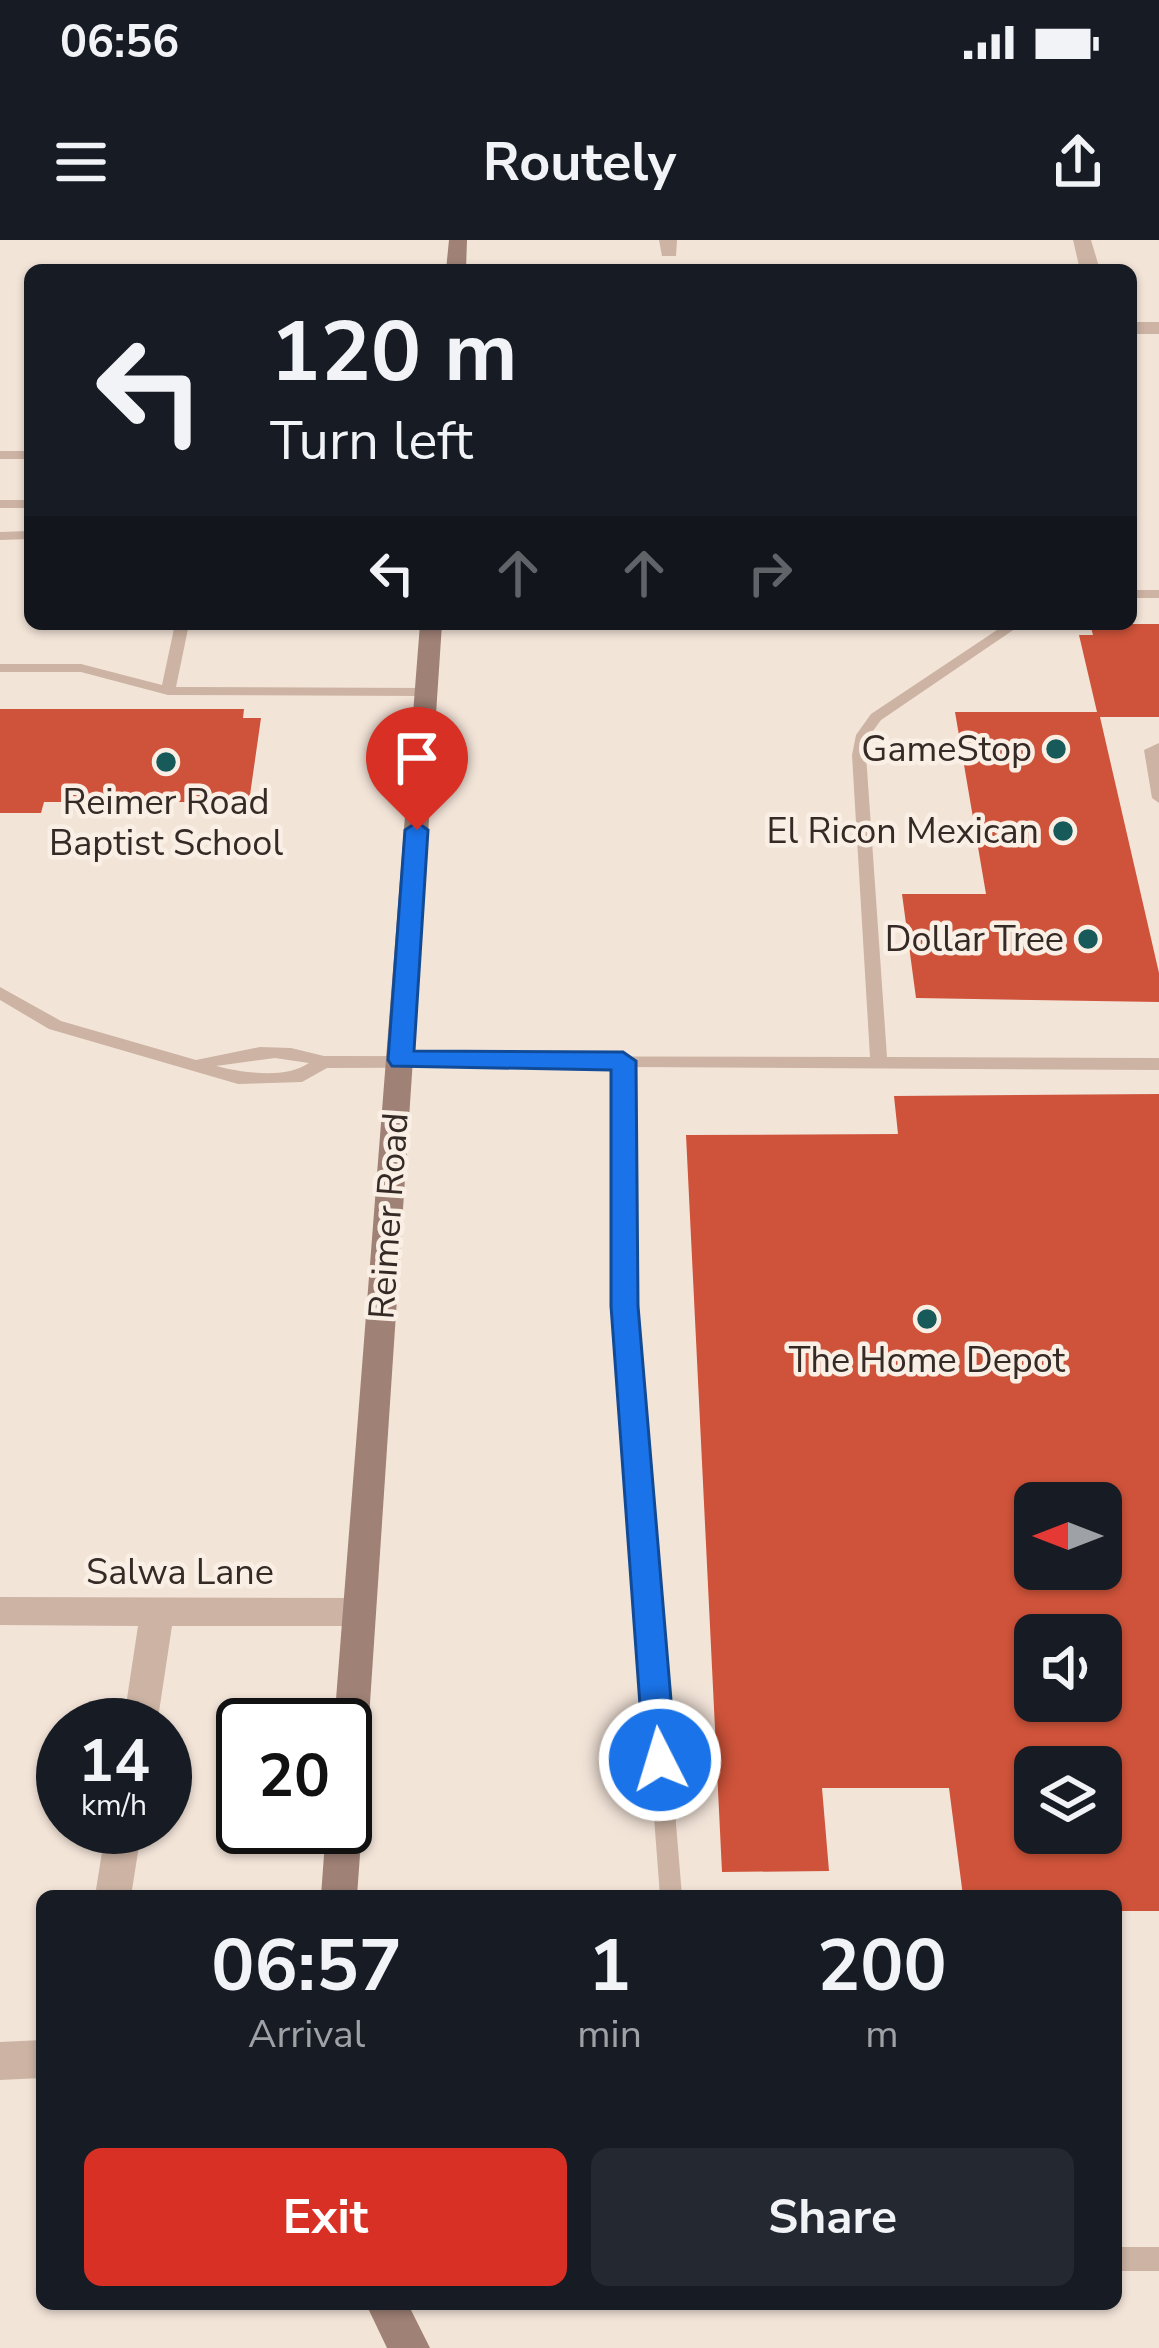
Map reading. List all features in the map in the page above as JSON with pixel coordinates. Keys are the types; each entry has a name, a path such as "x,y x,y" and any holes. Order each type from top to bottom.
{"street":[{"name":"Reimer Road","path":"353,1698 431,630"},
{"name":"Salwa Lane","path":"0,1611 359,1612"},
{"path":"144,1698 157,1611"},
{"path":"114,1890 120,1854"},
{"path":"339,1890 342,1854"},
{"path":"0,2061 36,2059"},
{"path":"389,2310 409,2348"}],"lane":[{"path":"168,691 181,630"},
{"path":"879,1063 860,755 863,735 876,718 1006,630"},
{"path":"0,668 81,668 168,691 426,692"},
{"path":"1159,748 1151,751 1151,766 1159,798"},
{"path":"0,993 55,1025 238,1078 302,1076 324,1061"},
{"path":"190,1067 240,1052 298,1053 324,1061 1159,1064"},
{"path":"623,1061 624,1306 671,1890"},
{"path":"1122,2259 1159,2259"}],"building":[{"path":"1137,624 1159,624 1159,717 1100,717 1159,973 1159,1002 916,998 902,894 986,894 955,712 1097,712 1079,635 1093,635 1092,630 1137,630"},
{"name":"Reimer Road Baptist School","path":"0,709 244,709 243,718 261,718 249,802 44,802 41,813 0,813"},
{"name":"The Home Depot","path":"1159,1094 1159,1911 1122,1911 1122,1890 962,1890 949,1788 822,1788 829,1871 722,1872 686,1135 898,1134 894,1096"}],"place":[{"name":"GameStop","path":"1056,749"},
{"name":"Reimer Road Baptist School","path":"166,762"},
{"name":"El Ricon Mexican","path":"1063,831"},
{"name":"Dollar Tree","path":"1088,939"},
{"name":"The Home Depot","path":"927,1319"}],"route":[{"path":"417,830 400,1060 623,1061 624,1306 660,1760"}]}
